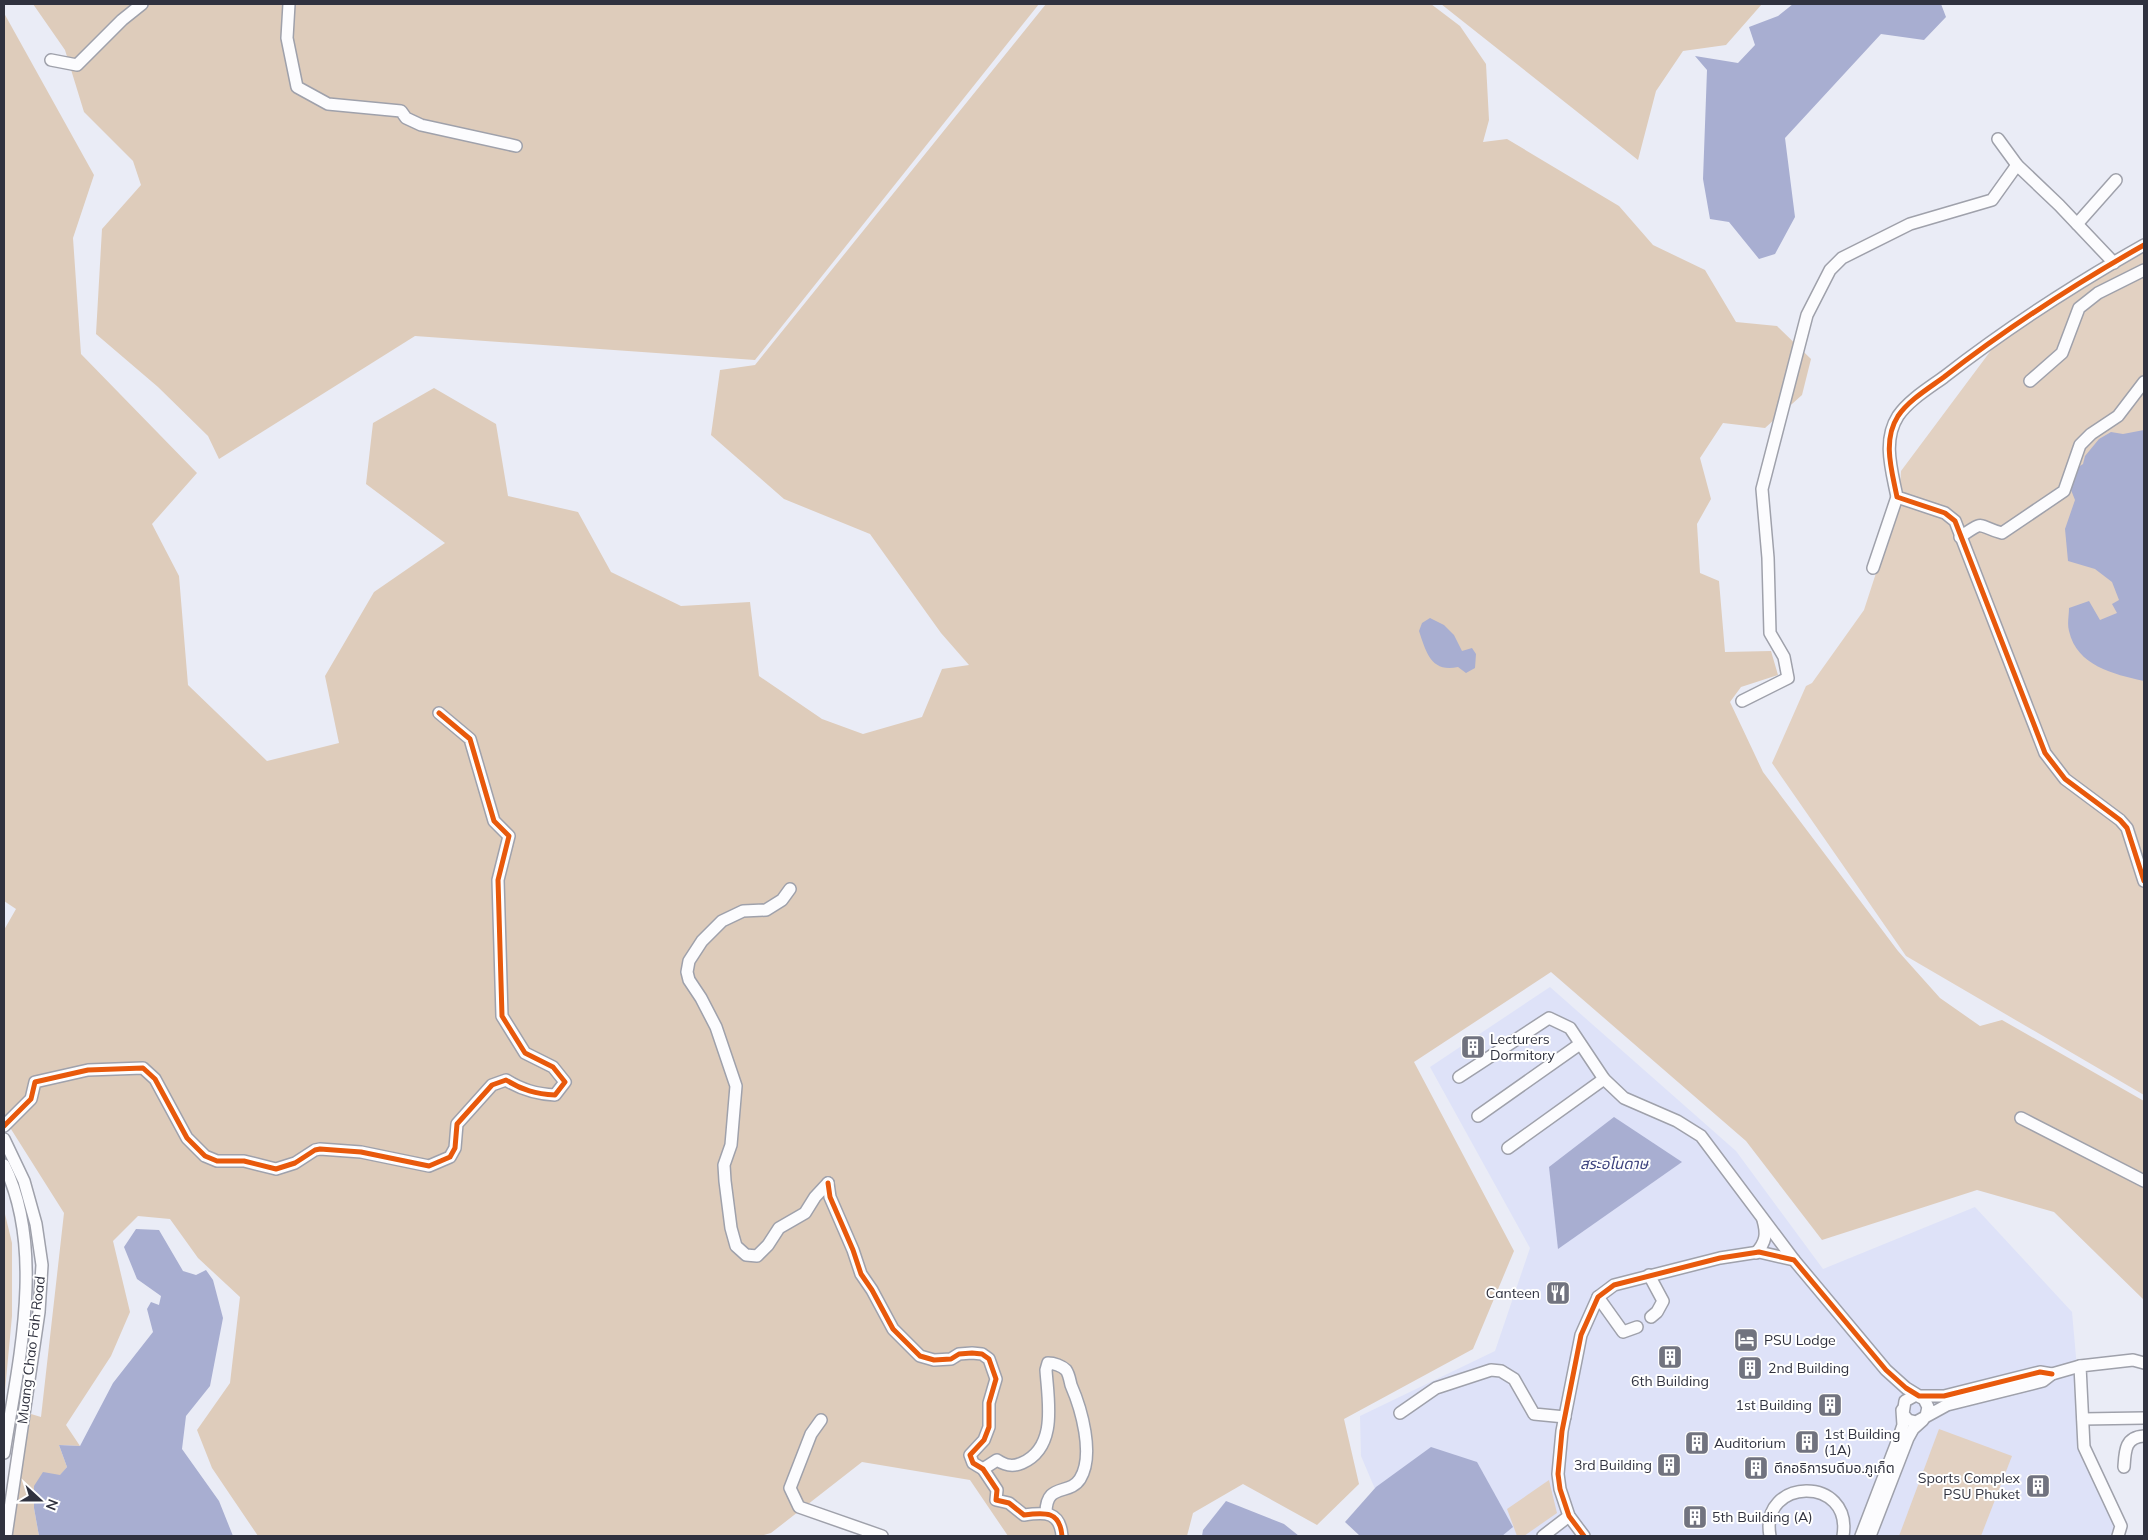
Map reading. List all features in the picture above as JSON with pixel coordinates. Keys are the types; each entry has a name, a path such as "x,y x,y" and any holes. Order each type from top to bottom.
{"street":[{"path":"50,60 77,65 122,20 142,4"},
{"path":"289,4 287,38 297,87 328,104 401,111 406,118 421,125 516,146"},
{"path":"1998,139 2017,165 2114,263"},
{"path":"1742,701 1788,678 1784,657 1770,633 1768,558 1762,489 1807,315 1830,270 1842,258 1910,224 1992,200 2017,165"},
{"path":"2077,224 2116,180"},
{"path":"1873,568 1897,497 1888,450 1892,430 1898,416 1911,403 1971,356 2114,263 2144,246"},
{"path":"2030,381 2062,353 2080,308 2098,293 2144,270"},
{"path":"1960,537 1977,526 1985,525 1993,531 2002,533 2064,491 2080,445 2090,434 2118,416 2144,382"},
{"path":"1897,497 1945,513 1955,522 2046,753 2065,779 2120,820 2127,828 2144,881"},
{"path":"4,1126 31,1099 35,1082 88,1070 143,1068 155,1079 186,1138 206,1156 217,1161 244,1161 276,1169 295,1163 315,1150 339,1149 398,1158 429,1166 450,1157 455,1148 458,1124 492,1085 506,1080 521,1090 555,1095 565,1082 553,1067 526,1053 502,1016 498,880 509,836 494,820 470,739 439,713"},
{"path":"790,889 782,900 766,910 743,911 722,921 702,941 689,961 687,972 689,980 716,1027 736,1086 731,1145 724,1165 731,1228 736,1246 746,1255 757,1256 768,1245 779,1228 805,1213 815,1197 828,1184 830,1197 853,1250 861,1274 893,1329 920,1356 934,1360 951,1359 959,1354 972,1353 982,1354 989,1359 996,1379 989,1403 989,1427 984,1440 970,1455 973,1462 982,1469 997,1490 996,1500 1008,1504 1024,1515 1046,1513 1055,1517 1061,1524 1062,1536"},
{"path":"1460,1077 1549,1018 1570,1028 1604,1078 1624,1098 1677,1122 1701,1136 1794,1260 1873,1355 1897,1380 1927,1403 1928,1411 1908,1438 1870,1536"},
{"path":"1478,1116 1580,1044"},
{"path":"1508,1148 1604,1078"},
{"path":"2021,1118 2144,1181"},
{"name":"Muang Chao Fah Road","path":"4,1139 24,1181 36,1224 42,1265 39,1312 6,1536"},
{"name":"Muang Chao Fah Road","path":"4,1165 16,1196 26,1267 26,1304 22,1344 4,1453"},
{"path":"1756,1253 1763,1245 1765,1237 1766,1230 1763,1218"},
{"path":"1584,1536 1569,1516 1560,1489 1558,1474 1565,1417 1581,1335 1598,1297 1614,1285 1720,1258 1756,1253 1794,1260"},
{"path":"26,1267 42,1265"},
{"path":"1649,1275 1663,1301 1657,1312 1651,1317"},
{"path":"1598,1297 1623,1332 1638,1327"},
{"path":"1902,1409 1908,1420 1916,1422 1947,1404 2043,1380 2052,1374 2080,1366 2133,1360 2144,1364"},
{"path":"982,1469 997,1460 1003,1465 1014,1466 1038,1454 1045,1439 1050,1419 1046,1370 1048,1363 1054,1363 1066,1370 1082,1413 1086,1447 1085,1465 1081,1478 1074,1486 1062,1488 1050,1496 1046,1504 1046,1513"},
{"path":"2080,1366 2084,1447 2121,1526 2118,1536"},
{"path":"1400,1413 1436,1388 1491,1370 1501,1371 1514,1379 1534,1414 1565,1417"},
{"path":"1862,1536 1899,1437 1904,1401 1908,1398 1919,1396 1944,1396 2040,1372 2052,1374"},
{"path":"2082,1420 2144,1418"},
{"path":"821,1420 811,1434 790,1488 799,1507 882,1536"},
{"path":"2124,1467 2125,1450 2128,1443 2138,1436 2144,1436"},
{"path":"1770,1536 1770,1522 1777,1505 1791,1494 1807,1490 1821,1493 1836,1504 1843,1522 1843,1536"},
{"path":"1543,1536 1569,1516"}],"shaded area":[{"path":"33,4 1039,4 755,360 415,336 219,459 208,436 158,387 96,334 102,229 141,185 133,161 84,112 65,50"},
{"path":"1046,4 1431,4 1460,26 1486,64 1489,120 1483,142 1507,139 1619,206 1653,245 1705,270 1736,322 1777,326 1811,359 1802,395 1765,428 1723,423 1700,458 1711,499 1697,524 1700,573 1719,581 1725,652 1771,651 1778,675 1741,687 1730,702 1763,772 1898,951 1940,998 1980,1026 2002,1020 2144,1101 2144,1300 2054,1212 1977,1190 1822,1240 1746,1141 1551,972 1414,1062 1514,1251 1473,1349 1344,1419 1359,1484 1317,1525 1243,1484 1193,1513 1187,1536 1008,1536 970,1480 862,1462 771,1533 760,1536 258,1536 212,1468 197,1430 230,1383 240,1297 198,1258 170,1219 138,1216 113,1241 130,1312 111,1356 66,1425 80,1446 59,1445 67,1467 34,1508 39,1536 12,1536 13,1516 31,1414 41,1417 64,1213 4,1118 4,930 16,909 4,901 4,13 94,175 73,238 81,354 197,473 152,524 179,576 188,685 267,761 339,743 325,676 374,592 445,543 366,484 373,423 434,388 496,424 508,496 578,512 611,572 681,606 750,602 759,676 822,719 863,734 922,717 942,669 969,665 941,633 870,534 784,499 711,435 720,370 755,365"},
{"path":"1441,4 1762,4 1726,45 1683,51 1656,91 1638,160"},
{"path":"2144,249 2144,1095 1906,956 1772,763 1806,686 1812,683 1864,610 1899,502 1901,471 1995,345 2115,265"},
{"path":"1550,987 1736,1151 1823,1269 1975,1207 2072,1312 2084,1447 2121,1526 2116,1536 1395,1536 1361,1456 1360,1416 1495,1351 1530,1248 1430,1067"},
{"path":"4,1210 12,1243 12,1316 4,1401"},
{"path":"1939,1429 2012,1456 1981,1536 1899,1536"},
{"path":"1549,1480 1557,1513 1524,1536 1517,1536 1507,1509"}],"water":[{"path":"1793,4 1941,4 1946,17 1924,40 1881,34 1785,138 1795,217 1775,254 1759,259 1729,222 1710,219 1703,179 1707,70 1695,56 1738,63 1755,45 1749,27 1778,16"},
{"path":"2144,430 2144,681 2120,675 2098,666 2080,653 2073,643 2068,628 2069,608 2089,601 2100,620 2117,613 2112,604 2119,600 2112,582 2095,569 2068,561 2065,529 2075,500 2069,485 2075,469 2083,464 2085,456 2099,439 2111,432 2123,434"},
{"path":"1430,618 1444,625 1454,635 1462,651 1472,648 1476,654 1475,668 1466,673 1458,667 1442,667 1431,659 1419,631 1422,623"},
{"name":"สระอโนดาษ","path":"1614,1117 1682,1162 1558,1249 1549,1167"},
{"path":"136,1229 159,1230 183,1271 196,1275 206,1270 213,1280 223,1318 210,1386 186,1416 182,1449 219,1501 233,1536 39,1536 34,1508 34,1486 43,1472 60,1475 67,1467 59,1445 80,1446 113,1383 153,1332 147,1309 151,1302 159,1305 161,1296 137,1279 124,1247"},
{"path":"1431,1447 1477,1462 1513,1527 1502,1536 1360,1536 1345,1522 1376,1487"},
{"path":"1226,1501 1284,1524 1299,1536 1202,1536 1203,1530"}],"cycle path":[{"path":"2144,245 2042,307 1992,341 1920,395 1898,416 1893,426 1889,446 1897,497 1945,513 1955,521 2045,753 2065,779 2120,820 2127,828 2144,881"},
{"path":"4,1126 31,1099 35,1082 88,1070 143,1068 155,1079 187,1138 205,1156 217,1161 244,1161 276,1169 295,1163 315,1150 320,1149 361,1152 429,1166 450,1157 455,1148 457,1124 492,1085 506,1080 529,1091 555,1095 565,1082 553,1067 525,1053 502,1016 498,880 509,836 494,821 470,739 439,713"},
{"path":"828,1183 830,1197 853,1250 861,1274 893,1329 920,1356 934,1360 951,1359 959,1354 972,1353 982,1354 989,1359 996,1379 989,1403 989,1427 984,1440 970,1455 973,1463 983,1469 997,1490 996,1500 1009,1503 1024,1515 1050,1515 1058,1522 1062,1536"},
{"path":"1584,1536 1569,1516 1560,1489 1558,1474 1562,1431 1581,1335 1598,1297 1614,1285 1720,1258 1759,1252 1794,1260 1886,1370 1906,1388 1919,1396 1944,1396 2040,1372 2052,1374"}],"place":[{"name":"Lecturers Dormitory","path":"1473,1047"},
{"name":"Canteen","path":"1558,1293"},
{"name":"PSU Lodge","path":"1746,1340"},
{"name":"6th Building","path":"1670,1357"},
{"name":"2nd Building","path":"1750,1368"},
{"name":"1st Building","path":"1830,1405"},
{"name":"1st Building (1A)","path":"1807,1442"},
{"name":"Auditorium","path":"1697,1443"},
{"name":"3rd Building","path":"1669,1465"},
{"name":"ตึกอธิการบดีมอ.ภูเก็ต","path":"1756,1468"},
{"name":"Sports Complex PSU Phuket","path":"2038,1486"},
{"name":"5th Building (A)","path":"1695,1517"}]}
